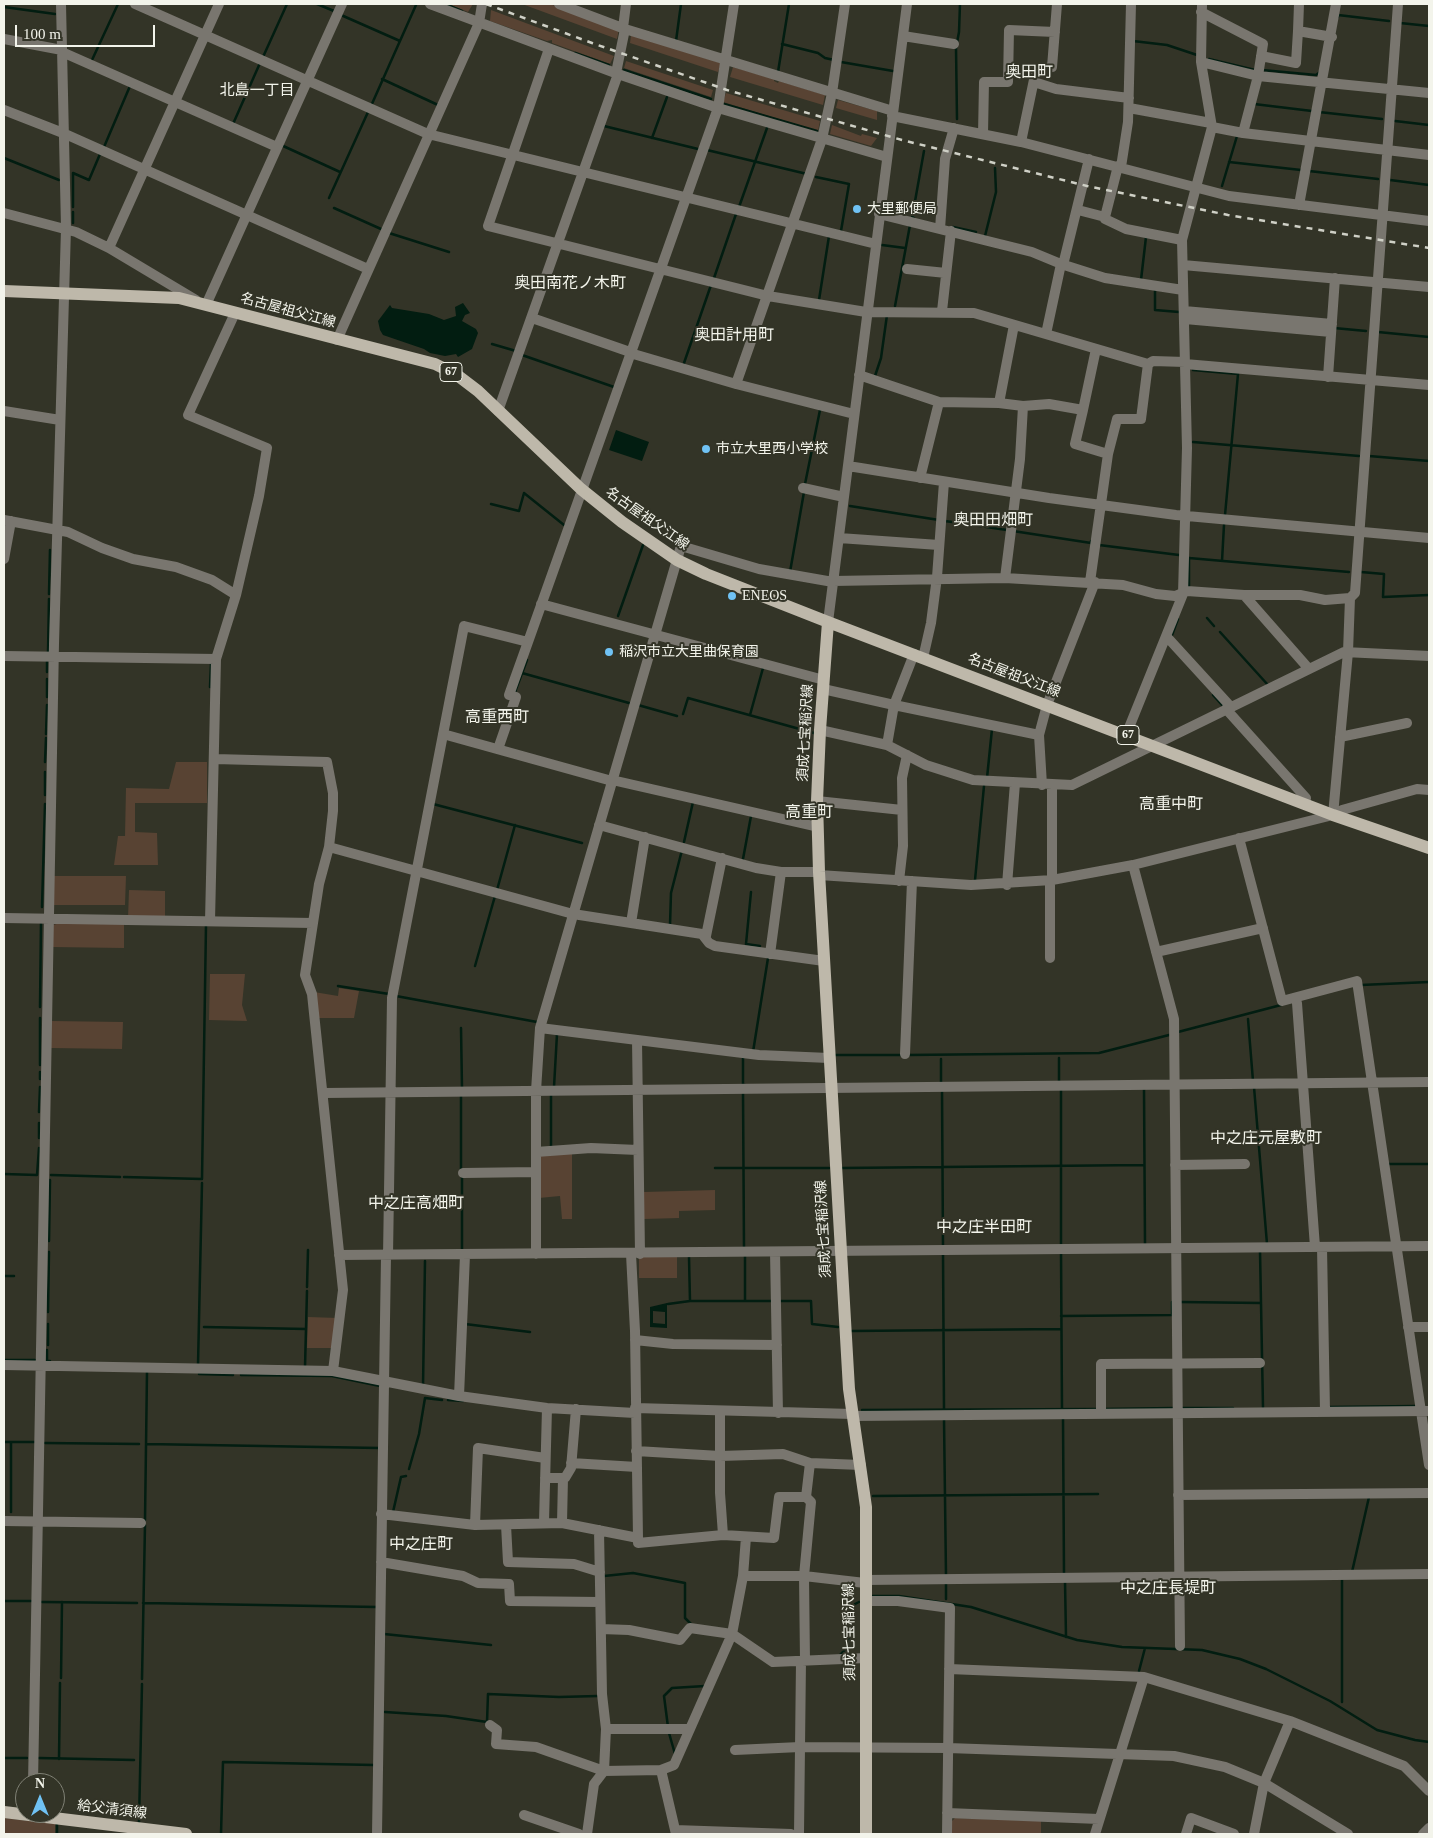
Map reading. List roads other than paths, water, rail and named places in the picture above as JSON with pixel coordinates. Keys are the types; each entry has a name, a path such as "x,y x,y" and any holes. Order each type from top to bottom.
{"main road":[{"name":"名古屋祖父江線","path":"4,292 179,298 337,340 406,356 446,369 478,391 581,489 622,522 677,560 706,574 828,622 1333,815 1429,848"},
{"name":"須成七宝稲沢線","path":"828,622 817,801 819,874 840,1251 852,1415 866,1507 866,1834"},
{"name":"給父清須線","path":"65,1819 135,1831 186,1834"}],"street":[{"path":"33,1773 53,657 66,228 61,4"},
{"path":"135,4 428,134 876,244"},
{"path":"109,248 219,4"},
{"path":"4,213 66,228 109,248 205,304 342,4"},
{"path":"430,4 617,74 718,108 887,157"},
{"path":"337,340 479,23 482,4"},
{"path":"559,4 624,28 893,113 1021,142 1229,196 1429,221"},
{"path":"498,411 584,173 617,74 626,4"},
{"path":"498,750 516,698 509,695 718,108 727,61 734,4"},
{"path":"736,384 794,225 822,139 832,93 845,4"},
{"path":"828,622 866,312 907,4"},
{"path":"1021,142 1036,70 1052,67 1057,4"},
{"path":"1105,217 1120,167 1129,103 1131,4"},
{"path":"1261,56 1296,63 1299,4"},
{"path":"1299,205 1332,36 1336,4"},
{"path":"536,1254 536,1091 540,1028 681,546 759,569 833,581 903,581 937,577 1006,578 1123,585 1156,594 1175,596 1187,591 1244,595 1300,595 1325,600 1350,598 1355,593 1398,4"},
{"path":"1126,735 1183,594 1187,448 1182,240 1212,125 1201,62 1202,8 1263,44 1258,76 1243,134"},
{"path":"984,134 984,82 1008,82 1009,30 1054,32"},
{"path":"1298,31 1332,36"},
{"path":"903,36 954,44"},
{"path":"4,39 62,51 277,147"},
{"path":"549,49 488,226 768,296 866,312 974,312 1148,364 1153,361 1185,363 1429,385"},
{"path":"1201,62 1258,76 1429,93"},
{"path":"1034,82 1056,89 1129,103 1243,134 1311,140 1429,155"},
{"path":"4,110 64,133 368,270"},
{"path":"940,229 946,159 954,128"},
{"path":"1046,334 1089,159"},
{"path":"1078,210 1105,217 1105,219 1126,229 1182,240"},
{"path":"880,214 1032,252 1105,278 1183,290"},
{"path":"942,311 951,231"},
{"path":"1183,265 1429,287"},
{"path":"907,268 946,273"},
{"path":"1328,377 1335,278"},
{"path":"210,921 216,660 236,595 259,496 267,448 188,415 236,312"},
{"path":"1184,315 1332,328"},
{"path":"532,318 630,353 736,384 854,414"},
{"path":"1000,403 1014,325"},
{"path":"1096,349 1075,444 1108,454"},
{"path":"1050,958 1051,880 1047,785 1039,735 1047,705 1093,582 1108,454 1117,419 1141,419 1148,364"},
{"path":"859,375 939,402 1000,403 1023,406 1048,404 1083,410"},
{"path":"920,478 939,402"},
{"path":"1006,578 1007,549 1016,492 1023,406"},
{"path":"4,411 60,420"},
{"path":"848,466 944,482 1186,516 1429,538"},
{"path":"887,745 894,705 919,656 931,623 937,577 944,482"},
{"path":"803,488 844,497"},
{"path":"4,558 8,521 68,532 102,548 197,574 212,580 236,595"},
{"path":"839,538 939,545"},
{"path":"1244,595 1309,669"},
{"path":"1333,815 1348,652 1350,598"},
{"path":"541,604 655,635 894,705 1039,735"},
{"path":"377,1834 381,1514 392,1092 392,998 464,626 528,642"},
{"path":"1167,637 1306,798 1304,804"},
{"path":"820,730 887,745 926,766 973,780 1072,785 1309,669 1348,652 1429,656"},
{"path":"4,656 216,660"},
{"path":"1340,737 1407,724"},
{"path":"443,734 612,780 818,827"},
{"path":"899,881 903,846 902,778 907,755"},
{"path":"215,759 327,762 333,794 329,847 319,884 305,976 312,994 324,1093 343,1290 333,1371"},
{"path":"1007,885 1015,783"},
{"path":"599,825 646,836 756,868 781,872 971,886 1007,885 1051,880 1133,865 1333,815 1342,810 1416,789 1429,790"},
{"path":"817,801 902,810"},
{"path":"631,923 646,836"},
{"path":"1239,838 1282,1001 1357,981 1408,1327 1425,1411 1429,1464"},
{"path":"329,847 573,914 706,936"},
{"path":"722,858 706,936 709,943 715,946 824,961"},
{"path":"1133,865 1174,1019 1180,1646"},
{"path":"770,954 781,872"},
{"path":"905,1054 912,882"},
{"path":"4,918 314,922"},
{"path":"1156,952 1263,928"},
{"path":"1296,1003 1319,1247 1325,1411"},
{"path":"540,1028 759,1055 829,1058"},
{"path":"637,1040 638,1150 635,1254 635,1411 638,1542 722,1535 774,1538 779,1497 806,1497 811,1502 804,1576 799,1834"},
{"path":"324,1093 1429,1082"},
{"path":"536,1152 591,1148 638,1150"},
{"path":"1175,1165 1245,1164"},
{"path":"464,1173 536,1172"},
{"path":"339,1255 1429,1246"},
{"path":"775,1252 778,1413"},
{"path":"459,1396 465,1255"},
{"path":"1408,1327 1429,1327"},
{"path":"635,1340 673,1344 777,1345"},
{"path":"1101,1413 1100,1364 1260,1363"},
{"path":"4,1366 333,1371 459,1396 576,1410 852,1415 1425,1411"},
{"path":"544,1522 547,1408"},
{"path":"544,1478 563,1478 568,1474 571,1463 576,1410"},
{"path":"720,1412 722,1535"},
{"path":"475,1525 478,1448 545,1458"},
{"path":"636,1451 720,1456 783,1454 810,1463 861,1465"},
{"path":"571,1463 637,1467"},
{"path":"806,1497 810,1463"},
{"path":"562,1523 563,1478"},
{"path":"1178,1495 1429,1493"},
{"path":"381,1514 475,1525 562,1523 638,1538"},
{"path":"4,1520 141,1523"},
{"path":"506,1525 508,1562 574,1564 600,1572"},
{"path":"587,1834 594,1784 604,1771 606,1730 602,1694 599,1530"},
{"path":"490,1725 497,1730 496,1744 536,1747 604,1771 661,1770 674,1765 732,1634 744,1576 746,1536"},
{"path":"381,1562 463,1576 478,1583 509,1584 510,1601 600,1602"},
{"path":"744,1576 804,1576 865,1581 1429,1574"},
{"path":"865,1601 898,1601 950,1608 947,1834"},
{"path":"601,1629 629,1630 680,1640 690,1628 732,1634 773,1662 866,1658"},
{"path":"949,1669 1144,1678 1290,1721 1404,1766 1429,1791"},
{"path":"1095,1834 1144,1678"},
{"path":"1254,1834 1264,1783 1290,1721"},
{"path":"606,1730 690,1729"},
{"path":"736,1750 800,1747 948,1748 1174,1756 1225,1767 1264,1783 1348,1834"},
{"path":"661,1770 676,1832 791,1834"},
{"path":"947,1812 1099,1819"},
{"path":"524,1816 579,1834"},
{"path":"1186,1834 1191,1818 1234,1834"},
{"path":"1423,1834 1429,1828"}],"waterway":[{"path":"92,60 118,4"},
{"path":"263,57 287,4"},
{"path":"317,4 334,11"},
{"path":"445,4 462,11"},
{"path":"676,41 681,4"},
{"path":"778,72 789,4"},
{"path":"957,119 956,48 959,32 960,4"},
{"path":"371,106 416,5"},
{"path":"4,7 55,14"},
{"path":"341,15 400,41"},
{"path":"1338,17 1338,15 1389,21"},
{"path":"1400,23 1429,26"},
{"path":"1133,41 1167,45 1197,55"},
{"path":"782,44 818,53 825,58 834,60"},
{"path":"575,53 609,65"},
{"path":"1209,59 1255,70"},
{"path":"841,62 893,71"},
{"path":"233,124 260,63"},
{"path":"624,70 711,99"},
{"path":"1262,70 1316,75 1320,72"},
{"path":"382,79 438,105"},
{"path":"104,147 130,86"},
{"path":"652,138 667,97"},
{"path":"724,104 817,131"},
{"path":"1254,104 1312,111"},
{"path":"329,198 368,112"},
{"path":"1319,112 1382,119"},
{"path":"1395,121 1429,125"},
{"path":"604,126 698,149"},
{"path":"739,207 767,128"},
{"path":"1222,186 1237,136"},
{"path":"281,145 340,172"},
{"path":"707,150 807,174"},
{"path":"914,218 912,218 924,151"},
{"path":"73,207 73,173 89,180 100,154"},
{"path":"4,158 59,180"},
{"path":"1229,162 1301,170"},
{"path":"985,236 996,192 995,168"},
{"path":"1309,171 1378,179"},
{"path":"816,177 849,184 841,231"},
{"path":"1390,180 1429,185"},
{"path":"334,208 381,229"},
{"path":"73,212 73,223"},
{"path":"714,278 736,214"},
{"path":"895,306 910,225"},
{"path":"953,227 976,232"},
{"path":"389,233 449,252"},
{"path":"819,300 829,236"},
{"path":"1141,280 1146,237"},
{"path":"882,245 905,248"},
{"path":"684,363 711,285"},
{"path":"1155,289 1155,310 1179,312"},
{"path":"875,376 881,358 887,315"},
{"path":"1334,328 1366,331"},
{"path":"1378,332 1429,337"},
{"path":"492,344 516,351"},
{"path":"522,355 614,387"},
{"path":"1193,370 1238,374 1225,515"},
{"path":"805,484 820,410"},
{"path":"1193,442 1359,456"},
{"path":"1369,456 1429,461"},
{"path":"790,572 804,492"},
{"path":"491,504 519,511 524,493 564,525"},
{"path":"850,506 939,520"},
{"path":"945,521 1007,530"},
{"path":"1222,561 1224,525"},
{"path":"1013,531 1091,543 1091,541"},
{"path":"618,616 643,545"},
{"path":"1099,545 1179,555"},
{"path":"49,594 50,550"},
{"path":"1189,586 1189,558 1349,572"},
{"path":"1361,572 1384,574 1383,597 1429,595"},
{"path":"48,653 49,599"},
{"path":"1207,618 1214,626"},
{"path":"1172,635 1178,619"},
{"path":"1220,632 1268,685"},
{"path":"515,692 527,660"},
{"path":"47,661 47,672"},
{"path":"210,687 211,664"},
{"path":"750,715 763,668"},
{"path":"522,673 629,703"},
{"path":"47,679 47,697"},
{"path":"1213,695 1222,705"},
{"path":"683,714 688,698 814,733"},
{"path":"46,734 47,705"},
{"path":"638,705 677,716"},
{"path":"987,778 992,729"},
{"path":"45,762 46,738"},
{"path":"45,772 45,795"},
{"path":"975,880 984,786"},
{"path":"684,842 693,802"},
{"path":"42,907 45,804"},
{"path":"433,804 582,843"},
{"path":"743,859 751,816"},
{"path":"497,890 515,825"},
{"path":"670,925 671,893 682,850"},
{"path":"751,892 746,944 760,946"},
{"path":"475,966 495,896"},
{"path":"40,1007 41,923"},
{"path":"124,1177 202,1179 206,925"},
{"path":"753,1052 768,958"},
{"path":"1361,985 1429,982"},
{"path":"338,986 389,994"},
{"path":"396,996 537,1022"},
{"path":"1178,1032 1281,1005"},
{"path":"40,1018 40,1065"},
{"path":"1248,1019 1253,1081"},
{"path":"461,1028 462,1088"},
{"path":"554,1087 557,1034"},
{"path":"908,1055 1099,1053 1169,1035"},
{"path":"835,1055 902,1055"},
{"path":"743,1057 743,1085 745,1085"},
{"path":"1059,1058 1059,1083"},
{"path":"941,1059 941,1084"},
{"path":"40,1072 40,1079"},
{"path":"39,1112 40,1087"},
{"path":"1254,1087 1267,1244"},
{"path":"1144,1089 1145,1244"},
{"path":"942,1090 943,1246"},
{"path":"1061,1090 1061,1245"},
{"path":"743,1092 744,1248"},
{"path":"461,1094 461,1170"},
{"path":"551,1095 551,1148"},
{"path":"39,1123 39,1138"},
{"path":"4,1174 37,1175 39,1148"},
{"path":"1389,1164 1429,1164"},
{"path":"842,1168 1144,1165"},
{"path":"715,1168 829,1168"},
{"path":"51,1175 120,1177"},
{"path":"462,1176 462,1250"},
{"path":"49,1241 50,1180"},
{"path":"198,1365 202,1183"},
{"path":"307,1287 308,1250"},
{"path":"1260,1251 1263,1407"},
{"path":"48,1312 49,1252"},
{"path":"1061,1252 1062,1409"},
{"path":"943,1253 944,1409"},
{"path":"745,1256 745,1300"},
{"path":"689,1257 690,1301"},
{"path":"423,1386 425,1261"},
{"path":"4,1276 14,1276"},
{"path":"305,1367 307,1291"},
{"path":"668,1304 690,1301 773,1301"},
{"path":"779,1301 811,1301 812,1324 838,1327"},
{"path":"1061,1316 1172,1315 1172,1302"},
{"path":"1180,1302 1261,1303"},
{"path":"48,1324 48,1345"},
{"path":"465,1324 530,1332"},
{"path":"204,1327 306,1329"},
{"path":"852,1331 1061,1329"},
{"path":"47,1350 47,1361 50,1361"},
{"path":"4,1360 35,1360"},
{"path":"145,1520 147,1372"},
{"path":"199,1374 233,1375"},
{"path":"241,1375 332,1376 380,1386"},
{"path":"409,1469 419,1434 425,1398 442,1400"},
{"path":"448,1400 463,1401"},
{"path":"1329,1407 1415,1406"},
{"path":"1104,1409 1174,1408"},
{"path":"1181,1408 1233,1408"},
{"path":"862,1410 1097,1409"},
{"path":"1063,1418 1064,1574"},
{"path":"944,1419 946,1576"},
{"path":"4,1442 34,1442"},
{"path":"11,1442 11,1512"},
{"path":"45,1443 139,1444"},
{"path":"146,1444 379,1448"},
{"path":"393,1512 401,1477 406,1476"},
{"path":"873,1496 1098,1494"},
{"path":"1352,1572 1369,1497"},
{"path":"142,1679 145,1525"},
{"path":"604,1576 633,1573 685,1583 685,1618 691,1624"},
{"path":"1342,1578 1342,1702"},
{"path":"1065,1581 1066,1637"},
{"path":"946,1582 946,1599"},
{"path":"872,1596 899,1596 971,1607 1077,1640 1122,1647 1202,1650 1240,1659 1266,1669 1330,1701 1377,1730 1429,1742"},
{"path":"4,1601 31,1601"},
{"path":"42,1602 137,1603"},
{"path":"61,1678 62,1602"},
{"path":"840,1655 847,1648 855,1604 859,1602"},
{"path":"143,1603 377,1607"},
{"path":"384,1634 491,1645"},
{"path":"1139,1671 1145,1648"},
{"path":"59,1759 60,1683"},
{"path":"139,1822 142,1684"},
{"path":"668,1727 664,1696 672,1688 705,1686"},
{"path":"385,1712 446,1716 487,1722 488,1694 559,1697 598,1696"},
{"path":"669,1733 675,1754"},
{"path":"4,1758 27,1758"},
{"path":"39,1758 134,1760"},
{"path":"221,1834 223,1762 374,1765"},
{"path":"57,1825 57,1834"}],"railway":[{"path":"486,4 727,90 902,140 1087,186 1228,215 1429,248"}],"place":[{"name":"大里郵便局","path":"857,209"},
{"name":"市立大里西小学校","path":"706,449"},
{"name":"ENEOS","path":"732,596"},
{"name":"稲沢市立大里曲保育園","path":"609,652"}],"district":[{"name":"奥田町","path":"1029,73"},
{"name":"北島一丁目","path":"257,91"},
{"name":"奥田南花ノ木町","path":"570,284"},
{"name":"奥田計用町","path":"734,336"},
{"name":"奥田田畑町","path":"993,521"},
{"name":"高重西町","path":"497,718"},
{"name":"高重中町","path":"1171,805"},
{"name":"高重町","path":"809,813"},
{"name":"中之庄元屋敷町","path":"1266,1139"},
{"name":"中之庄高畑町","path":"416,1204"},
{"name":"中之庄半田町","path":"984,1228"},
{"name":"中之庄町","path":"421,1545"},
{"name":"中之庄長堤町","path":"1168,1589"}]}
